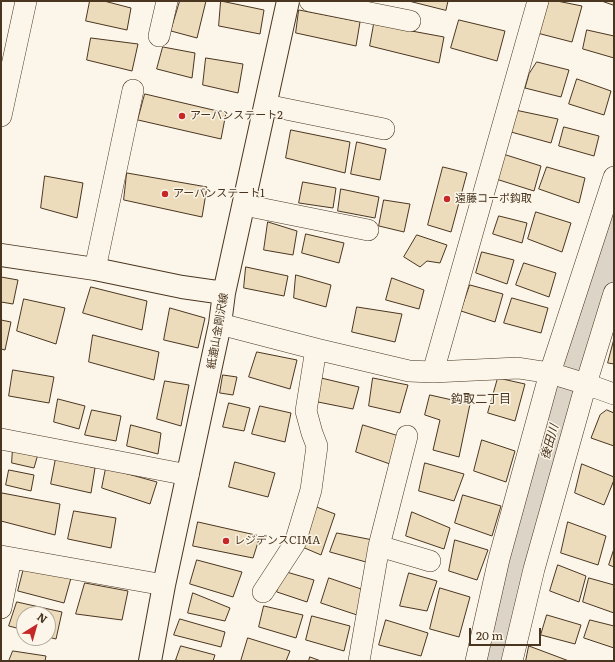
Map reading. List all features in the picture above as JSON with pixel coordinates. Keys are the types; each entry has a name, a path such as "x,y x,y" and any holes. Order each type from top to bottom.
{"street":[{"path":"1,116 26,1"},
{"path":"159,36 167,1"},
{"name":"紙漉山金剛沢線","path":"150,661 164,586 220,324 224,293 288,1"},
{"path":"310,1 410,21"},
{"path":"433,372 538,1"},
{"path":"95,269 134,90"},
{"path":"266,105 384,129"},
{"path":"512,661 534,569 567,378 614,177"},
{"path":"244,205 368,230"},
{"path":"1,255 95,269 182,287 224,293"},
{"path":"476,661 499,559 567,378 614,293"},
{"path":"220,324 409,371 433,372 518,368 567,378 614,394"},
{"path":"263,592 295,543 311,490 317,446 306,411 316,349"},
{"path":"359,661 379,546 407,436"},
{"path":"1,439 188,475"},
{"path":"379,546 430,561"},
{"path":"1,608 6,557 164,586"}],"building":[{"path":"90,1 104,1 131,8 127,30 86,21"},
{"path":"180,1 206,1 197,38 171,31"},
{"path":"221,1 264,10 260,34 219,26"},
{"path":"409,1 448,1 446,10"},
{"path":"547,1 557,1 582,6 572,42 537,33"},
{"path":"602,1 614,1 614,5"},
{"path":"299,10 360,22 356,46 296,33"},
{"path":"459,20 505,31 497,61 451,48"},
{"path":"374,24 444,37 439,63 370,46"},
{"path":"587,30 614,36 614,58 583,49"},
{"path":"91,38 138,44 132,71 87,60"},
{"path":"163,47 195,53 192,78 157,69"},
{"path":"206,58 243,64 238,93 203,85"},
{"path":"537,62 569,70 561,97 525,88 529,74"},
{"path":"577,79 611,91 604,115 569,104"},
{"name":"アーバンステート2","path":"145,94 226,113 221,139 138,120"},
{"path":"515,110 558,119 551,143 511,132"},
{"path":"564,127 599,136 594,156 559,146"},
{"path":"291,130 350,142 345,173 286,158"},
{"path":"357,142 386,149 380,180 351,174"},
{"path":"503,154 541,166 534,191 496,179"},
{"name":"遠藤コーポ鈎取","path":"443,167 467,173 451,232 428,225"},
{"path":"547,167 585,178 579,203 539,189"},
{"name":"アーバンステート1","path":"127,173 207,187 202,217 124,200"},
{"path":"45,176 83,183 77,218 41,208"},
{"path":"303,182 336,188 333,208 299,203"},
{"path":"341,189 379,197 375,218 338,211"},
{"path":"384,200 410,204 404,232 379,226"},
{"path":"536,212 571,223 562,252 528,239"},
{"path":"499,216 527,223 522,243 493,234"},
{"path":"268,222 297,231 293,255 264,250"},
{"path":"306,234 344,243 339,263 302,253"},
{"path":"417,235 447,245 440,263 427,261 420,267 404,257"},
{"path":"482,252 514,260 507,284 476,273"},
{"path":"524,263 556,273 549,297 516,285"},
{"path":"246,267 288,276 284,296 244,288"},
{"path":"296,275 331,285 326,307 294,298"},
{"path":"1,277 18,280 13,304 1,302"},
{"path":"392,278 424,290 419,309 386,300"},
{"path":"470,285 503,294 495,322 461,311"},
{"path":"91,287 147,301 142,330 83,313"},
{"path":"512,298 548,308 541,333 504,323"},
{"path":"24,299 65,308 56,344 17,331"},
{"path":"357,307 402,314 395,342 352,332"},
{"path":"170,308 205,318 198,348 164,340"},
{"path":"1,320 11,322 5,350 1,349"},
{"path":"93,335 159,352 154,380 89,362"},
{"path":"614,339 614,364 608,363"},
{"path":"257,352 297,360 290,389 249,377"},
{"path":"13,370 54,377 49,403 9,396"},
{"path":"223,375 237,377 233,395 220,393"},
{"path":"317,377 359,387 353,409 313,401"},
{"path":"373,378 408,385 400,413 369,406"},
{"path":"498,378 525,384 515,421 488,413"},
{"path":"165,381 189,385 181,426 157,419"},
{"path":"430,395 470,404 459,457 433,450 440,420 425,415"},
{"path":"58,399 85,406 79,429 54,422"},
{"path":"229,403 250,408 244,431 223,427"},
{"path":"260,406 291,413 285,442 252,434"},
{"path":"92,410 121,416 116,441 85,435"},
{"path":"607,410 614,413 614,446 591,438 600,415"},
{"path":"131,425 161,433 158,454 127,446"},
{"path":"363,425 399,436 390,464 356,452"},
{"path":"482,440 515,451 506,482 474,471"},
{"path":"13,447 38,454 34,468 12,463"},
{"path":"56,458 95,468 91,493 51,484"},
{"path":"235,462 275,473 268,497 229,487"},
{"path":"425,463 464,474 454,501 419,491"},
{"path":"582,464 614,477 604,505 575,493"},
{"path":"106,468 157,482 150,504 102,488"},
{"path":"9,470 34,475 31,491 6,485"},
{"path":"2,493 60,504 55,535 1,521"},
{"path":"463,495 501,506 492,536 455,523"},
{"path":"314,506 335,514 321,555 300,546"},
{"path":"74,511 116,518 111,548 68,539"},
{"path":"412,512 450,528 444,549 406,536"},
{"name":"レジデンスCIMA","path":"198,522 260,536 253,558 193,546"},
{"path":"568,522 606,536 598,565 561,553"},
{"path":"337,533 373,540 366,562 330,552"},
{"path":"455,540 488,550 477,580 449,571"},
{"path":"614,549 614,567 609,565"},
{"path":"197,560 242,572 233,597 190,584"},
{"path":"558,565 586,576 579,602 550,591"},
{"path":"24,568 71,578 64,603 18,591"},
{"path":"283,571 314,580 307,602 277,592"},
{"path":"409,573 437,581 427,611 400,606"},
{"path":"329,578 364,590 357,615 321,603"},
{"path":"589,578 614,585 614,613 583,602"},
{"path":"85,583 128,591 122,620 76,614"},
{"path":"440,588 470,597 459,637 430,629"},
{"path":"193,593 230,608 225,621 188,613"},
{"path":"17,602 35,606 16,606 16,628 9,626"},
{"path":"264,606 303,615 296,638 259,627"},
{"path":"56,611 62,612 56,639"},
{"path":"547,615 581,625 575,644 541,635"},
{"path":"312,616 350,626 344,651 306,640"},
{"path":"180,619 225,632 221,647 174,635"},
{"path":"386,620 428,633 421,656 379,645"},
{"path":"590,620 614,626 614,648 584,638"},
{"path":"248,638 290,651 286,661 241,661"},
{"path":"181,646 215,655 213,661 176,660"},
{"path":"529,646 569,661 526,661"},
{"path":"13,651 46,656 45,661 9,661"},
{"path":"310,657 321,661 309,661"}],"waterway":[{"name":"後田川","path":"497,661 503,642 517,555 614,226"}],"place":[{"name":"アーバンステート2","path":"182,116"},
{"name":"アーバンステート1","path":"165,194"},
{"name":"遠藤コーポ鈎取","path":"447,199"},
{"name":"レジデンスCIMA","path":"226,541"}],"district":[{"name":"鈎取二丁目","path":"481,399"}]}
